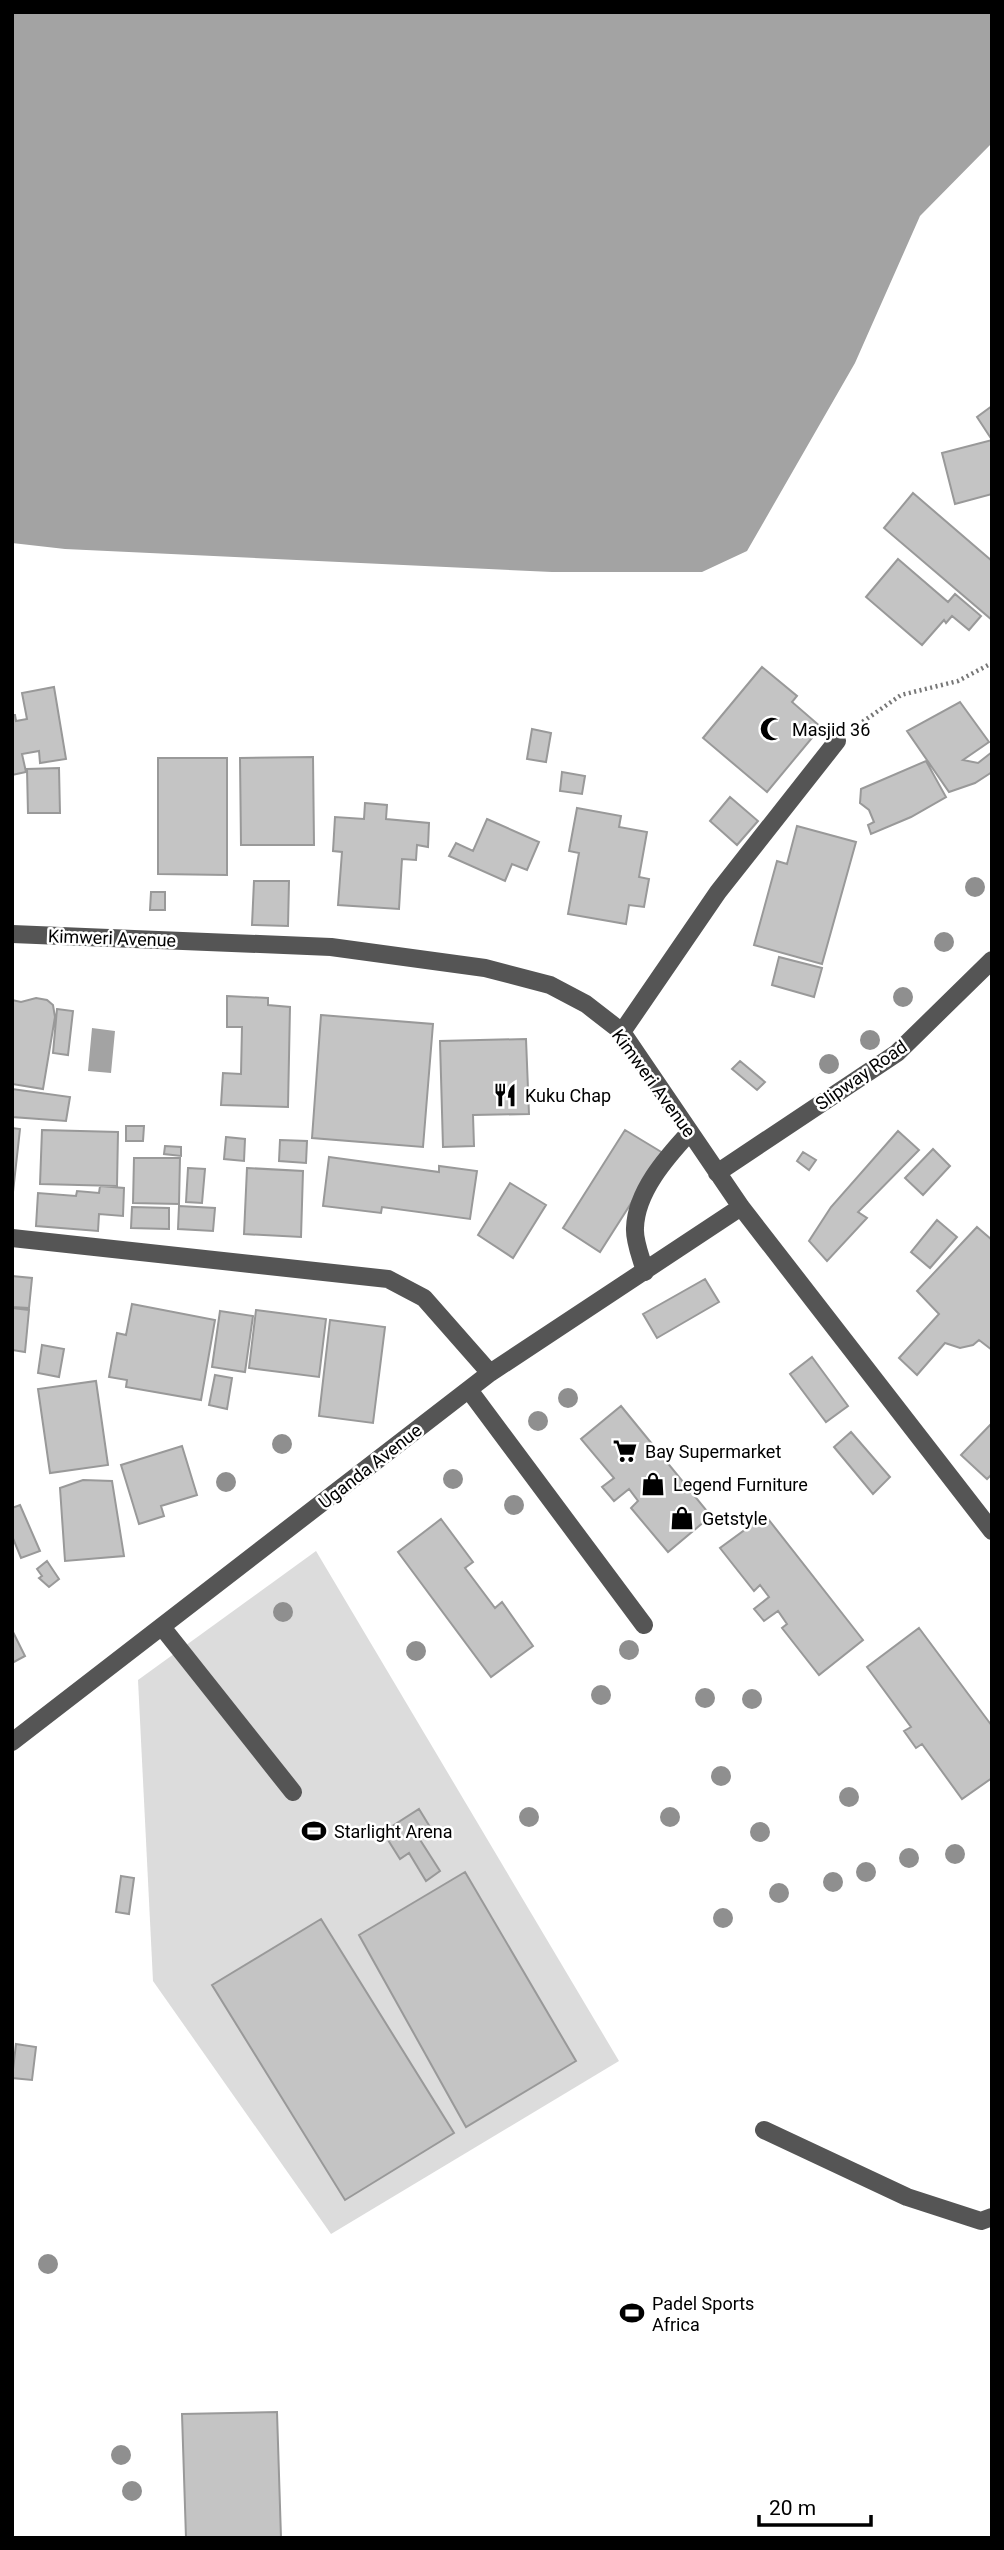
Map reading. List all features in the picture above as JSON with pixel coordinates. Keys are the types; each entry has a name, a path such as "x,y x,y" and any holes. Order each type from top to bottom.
{"street":[{"path":"622,1032 718,892 836,741"},
{"name":"Kimweri Avenue","path":"12,934 331,947 485,968 550,985 586,1004 622,1032 741,1207 989,1520"},
{"name":"Slipway Road","path":"717,1173 897,1053 992,960"},
{"path":"645,1272 635,1230 640,1207 666,1158 689,1133"},
{"name":"Uganda Avenue","path":"12,1742 490,1373 741,1207"},
{"path":"12,1238 388,1279 424,1298 490,1373"},
{"path":"468,1390 644,1625"},
{"path":"162,1627 293,1792"},
{"path":"764,2130 907,2197 981,2221 992,2217"}],"path":[{"path":"836,741 901,695 958,681 992,663"}],"shaded area":[{"path":"12,12 992,12 992,143 920,216 855,363 747,551 702,572 552,572 65,549 12,543"},
{"path":"92,1028 115,1031 111,1073 88,1071"},
{"name":"Starlight Arena","path":"316,1551 619,2061 331,2234 153,1981 138,1680"}],"building":[{"path":"992,406 992,440 977,417"},
{"path":"992,440 992,494 955,504 942,453"},
{"path":"913,493 992,561 992,620 884,528"},
{"path":"898,559 948,602 955,594 981,616 969,630 952,616 946,623 944,620 922,645 866,597"},
{"path":"762,667 797,696 792,702 821,727 767,792 703,738"},
{"path":"54,687 66,759 40,763 39,751 22,754 26,772 12,775 12,715 15,715 16,721 27,719 22,693"},
{"path":"960,702 989,742 963,760 978,763 992,752 992,772 975,783 949,792 907,731"},
{"path":"532,729 551,733 546,762 527,759"},
{"path":"313,757 314,845 241,845 240,758"},
{"path":"158,758 227,758 227,875 158,874"},
{"path":"926,761 946,797 911,817 871,834 868,825 874,822 869,810 860,803 861,789"},
{"path":"59,768 60,813 28,813 27,769"},
{"path":"562,772 585,776 582,794 560,791"},
{"path":"730,797 758,821 737,845 710,821"},
{"path":"365,803 387,805 386,819 429,823 428,847 417,845 416,860 402,859 399,909 338,905 342,852 333,851 335,817 364,819"},
{"path":"577,808 621,816 619,827 647,832 639,877 649,879 644,907 629,905 626,924 568,914 579,853 569,851"},
{"path":"487,819 539,842 527,870 512,864 505,881 449,856 456,843 473,851"},
{"path":"797,826 856,842 822,964 754,945 777,861 787,864"},
{"path":"254,881 289,881 288,926 252,925"},
{"path":"151,892 165,892 165,910 150,910"},
{"path":"779,957 822,968 814,997 772,985"},
{"path":"227,996 268,998 268,1005 290,1007 288,1107 221,1105 223,1073 241,1074 242,1027 227,1027"},
{"path":"36,998 47,1000 53,1005 55,1017 43,1089 12,1084 12,1000 21,1002"},
{"path":"57,1009 73,1011 68,1055 53,1053"},
{"path":"321,1015 433,1024 423,1147 312,1138"},
{"path":"526,1039 529,1114 473,1115 474,1146 443,1147 440,1041"},
{"path":"740,1061 765,1082 757,1090 732,1069"},
{"path":"12,1089 70,1097 66,1121 12,1117"},
{"path":"126,1126 144,1126 143,1141 126,1141"},
{"path":"12,1128 20,1129 13,1192 12,1192"},
{"path":"42,1130 118,1132 117,1186 40,1184"},
{"path":"625,1130 663,1153 600,1252 563,1228"},
{"path":"898,1131 919,1150 858,1212 867,1218 827,1261 809,1241 831,1207"},
{"path":"226,1137 245,1139 244,1161 224,1159"},
{"path":"280,1140 307,1141 306,1163 279,1161"},
{"path":"165,1146 181,1147 181,1156 164,1154"},
{"path":"933,1149 950,1166 923,1195 905,1178"},
{"path":"803,1152 816,1160 809,1170 797,1161"},
{"path":"329,1157 439,1172 439,1166 477,1171 470,1219 382,1207 381,1213 323,1206"},
{"path":"134,1158 180,1158 179,1204 133,1203"},
{"path":"188,1168 205,1169 202,1203 186,1202"},
{"path":"247,1168 303,1171 301,1237 244,1234"},
{"path":"510,1183 546,1205 513,1258 478,1235"},
{"path":"100,1186 124,1188 123,1216 99,1214 98,1231 36,1226 38,1193 76,1196 77,1191 99,1193"},
{"path":"179,1206 215,1208 213,1231 178,1229"},
{"path":"132,1207 169,1208 169,1229 131,1228"},
{"path":"937,1220 957,1237 930,1268 911,1252"},
{"path":"977,1227 992,1240 992,1350 979,1340 973,1345 960,1348 945,1343 917,1375 899,1358 939,1314 917,1291"},
{"path":"12,1276 32,1278 29,1308 12,1307"},
{"path":"705,1279 719,1302 657,1338 643,1314"},
{"path":"132,1304 215,1320 201,1400 126,1387 127,1380 109,1377 117,1333 126,1335"},
{"path":"12,1308 29,1310 25,1352 12,1350"},
{"path":"256,1310 326,1319 319,1377 249,1368"},
{"path":"220,1311 253,1316 245,1372 212,1367"},
{"path":"330,1320 385,1327 373,1423 319,1416"},
{"path":"42,1345 64,1349 59,1377 38,1373"},
{"path":"812,1357 848,1406 826,1422 790,1374"},
{"path":"215,1375 232,1378 227,1409 209,1405"},
{"path":"96,1381 108,1465 50,1473 38,1389"},
{"path":"621,1406 711,1516 668,1552 631,1508 638,1501 629,1489 614,1501 602,1487 614,1478 581,1439"},
{"path":"992,1423 992,1474 987,1479 961,1455"},
{"path":"851,1432 890,1477 873,1494 834,1447"},
{"path":"182,1446 197,1495 161,1506 164,1516 139,1524 121,1465"},
{"path":"83,1480 112,1481 124,1556 65,1561 60,1488"},
{"path":"20,1505 40,1551 21,1558 12,1536 12,1508"},
{"path":"765,1515 863,1640 819,1675 782,1628 787,1624 778,1611 764,1621 754,1609 769,1597 760,1585 754,1591 720,1548"},
{"path":"441,1519 473,1562 465,1568 495,1608 502,1602 533,1646 491,1677 398,1552"},
{"path":"47,1561 59,1579 49,1587 39,1578 42,1576 37,1569"},
{"path":"919,1628 992,1726 992,1778 962,1799 922,1744 916,1748 904,1731 911,1727 867,1667"},
{"path":"12,1630 25,1656 12,1663"},
{"path":"419,1809 430,1827 417,1835 440,1871 426,1881 409,1853 400,1859 383,1832"},
{"path":"465,1872 576,2061 466,2127 359,1935"},
{"path":"121,1876 134,1878 129,1914 116,1912"},
{"path":"321,1919 454,2133 345,2200 212,1985"},
{"path":"16,2044 36,2047 32,2080 12,2078"},
{"path":"277,2412 281,2538 186,2538 182,2414"}],"place":[{"name":"Masjid 36","path":"772,729"},
{"name":"Kuku Chap","path":"505,1095"},
{"name":"Bay Supermarket","path":"625,1451"},
{"name":"Legend Furniture","path":"653,1484"},
{"name":"Getstyle","path":"682,1518"},
{"name":"Starlight Arena","path":"314,1831"},
{"name":"Padel Sports Africa","path":"632,2313"}]}
